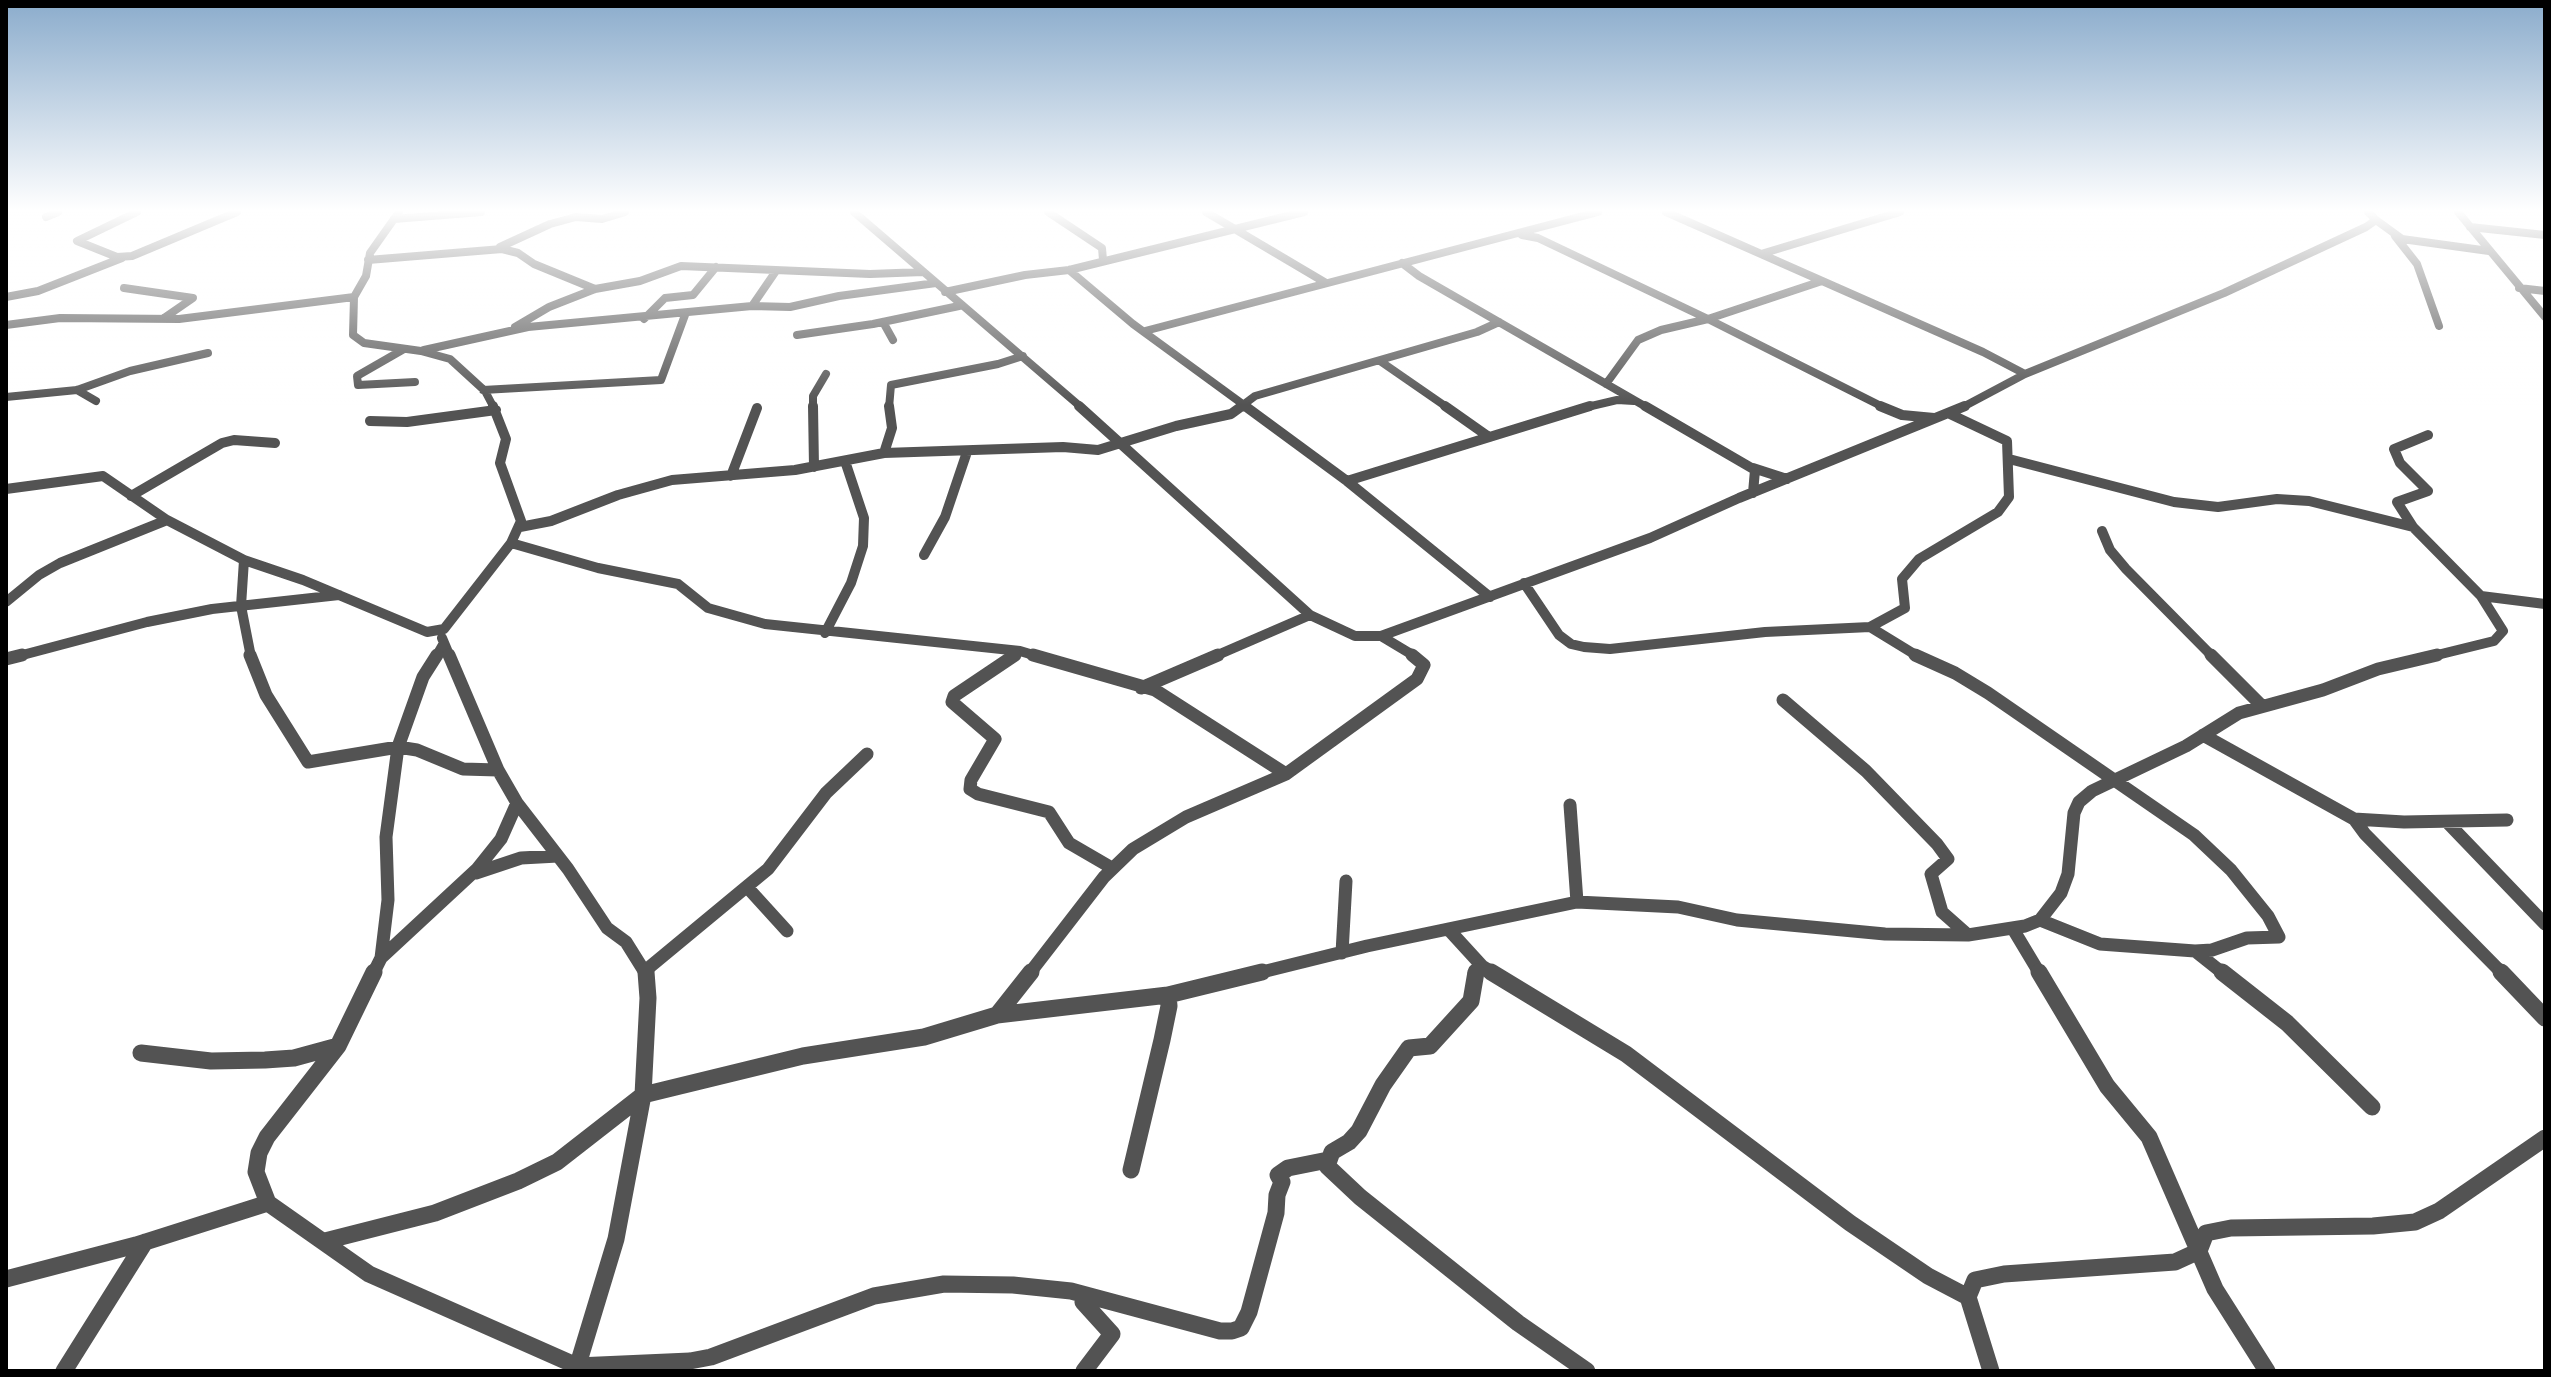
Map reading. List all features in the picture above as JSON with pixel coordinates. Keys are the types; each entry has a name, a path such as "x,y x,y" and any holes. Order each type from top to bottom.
{"street":[{"path":"6,297 38,291 76,276"},
{"path":"366,276 354,297 351,324 354,338 380,347 421,351 450,359 483,390 496,410 506,439 500,463 518,512 520,527 451,622 423,677 398,747 386,837 388,900 381,958 338,1046 267,1137 259,1153 256,1172 268,1203 369,1274 577,1369 711,1357 874,1296 944,1284 1040,1287 1085,1295 1220,1331 1241,1328 1249,1312 1276,1213 1277,1195 1282,1182 1278,1175 1288,1168 1328,1160"},
{"path":"564,276 595,289"},
{"path":"504,331 549,307 595,289 653,276"},
{"path":"644,319 665,298 693,295 708,276"},
{"path":"752,306 772,276"},
{"path":"928,276 959,306 1023,356 1120,441 1310,615 1355,636 1381,636 1650,538 1950,414 2025,374 2260,276"},
{"path":"945,292 1019,276"},
{"path":"1077,276 1145,331 1347,481 1490,597"},
{"path":"1314,276 1326,283"},
{"path":"1145,331 1352,276"},
{"path":"1419,276 1753,468 1787,479"},
{"path":"1618,276 1880,406 1902,415 1937,419"},
{"path":"1811,276 1983,352 2025,374"},
{"path":"2421,276 2439,326"},
{"path":"2509,276 2545,317"},
{"path":"1606,384 1638,340 1661,330 1708,319 1822,281"},
{"path":"421,351 504,331 752,306 802,306 839,296 936,283"},
{"path":"124,288 193,298 162,320"},
{"path":"2519,288 2545,291"},
{"path":"6,325 60,318 162,320 354,297"},
{"path":"797,335 959,306"},
{"path":"483,390 661,380 685,315"},
{"path":"883,322 893,340"},
{"path":"520,527 551,521 658,482 814,467 884,453 1063,447 1085,451 1231,414 1255,396 1477,332 1499,322"},
{"path":"404,349 357,376 358,385 415,382"},
{"path":"6,397 77,390 143,367 208,353"},
{"path":"884,453 892,428 888,402 891,385 974,370 1023,356"},
{"path":"1380,361 1489,437"},
{"path":"814,467 813,396 826,374"},
{"path":"77,390 96,401"},
{"path":"1347,481 1590,406 1617,400 1638,401"},
{"path":"731,476 757,408"},
{"path":"370,421 407,422 496,410"},
{"path":"1524,583 1559,635 1571,644 1584,647 1610,649 1765,632 1870,627 1905,608 1902,579 1919,559 1998,512 2006,503 2007,441 1950,414"},
{"path":"325,1241 435,1213 518,1181 557,1162 643,1095 803,1056 924,1037 997,1015 1168,995 1405,937 1450,931 1545,907 1577,902 1678,907 1737,920 1885,934 1968,935 2013,929 2040,920 2061,893 2068,874 2074,813 2079,802 2092,791 2203,735 2224,720 2261,705 2323,690 2378,669 2494,641 2501,635 2502,627 2481,596 2413,527 2397,502 2399,498 2428,491 2400,463 2394,449 2428,435"},
{"path":"131,496 222,443 234,440 275,443"},
{"path":"924,555 945,517 967,452"},
{"path":"2009,459 2184,503 2218,507 2277,499 2309,501 2413,527"},
{"path":"825,633 851,583 863,546 864,518 845,461"},
{"path":"1753,468 1756,480 1753,493"},
{"path":"6,489 103,476 167,520 244,560 442,637 498,770 517,803 607,928 626,942 646,970 648,998 643,1095 616,1239 577,1369"},
{"path":"6,602 39,575 60,563 167,520"},
{"path":"2102,531 2110,550 2126,569 2261,705"},
{"path":"511,543 598,568 678,584 696,601 719,613 765,624 825,633 1020,651 1166,696 1286,774"},
{"path":"244,560 241,606 257,680 308,762 398,747 417,750 463,769 498,770"},
{"path":"6,659 147,622 241,606 339,595"},
{"path":"2481,596 2545,604"},
{"path":"1141,688 1310,615"},
{"path":"1870,627 1913,654 1955,673 1988,693 2207,847 2231,870 2268,916 2279,937 2247,938 2212,950 2195,951 2100,944 2040,920"},
{"path":"997,1015 1112,868 1139,845 1186,817 1286,774 1417,679 1424,665 1381,636"},
{"path":"1020,651 954,696 952,702 995,739 969,785 970,789 978,794 1049,812 1069,843 1112,868"},
{"path":"1783,700 1866,771 1937,844 1948,859 1931,874 1942,912 1968,935"},
{"path":"2203,735 2354,819 2507,820"},
{"path":"646,970 768,869 826,793 867,754"},
{"path":"381,958 471,874 501,839 517,803"},
{"path":"1570,805 1577,902"},
{"path":"2354,819 2365,834 2444,911 2545,1018"},
{"path":"2447,822 2545,924"},
{"path":"471,874 521,858 558,856"},
{"path":"1342,953 1346,881"},
{"path":"747,887 787,931"},
{"path":"2013,929 2107,1086 2149,1137 2215,1289 2267,1371"},
{"path":"1450,931 1482,966 1626,1054 1850,1223 1928,1276 1968,1297"},
{"path":"2195,951 2287,1023 2372,1107"},
{"path":"1482,966 1474,974 1471,1001 1430,1046 1409,1048 1383,1085 1359,1131 1349,1142 1332,1152 1327,1166 1360,1197 1518,1323 1587,1371"},
{"path":"1131,1170 1165,1029 1168,995"},
{"path":"141,1053 211,1061 265,1060 294,1058 338,1046"},
{"path":"1991,1371 1968,1297 1975,1280 2004,1274 2175,1262 2199,1251 2206,1233 2231,1228 2373,1226 2415,1222 2439,1211 2545,1138"},
{"path":"6,1279 145,1242 268,1203"},
{"path":"64,1371 145,1242"},
{"path":"1084,1371 1112,1334 1083,1302 1085,1295"}]}
